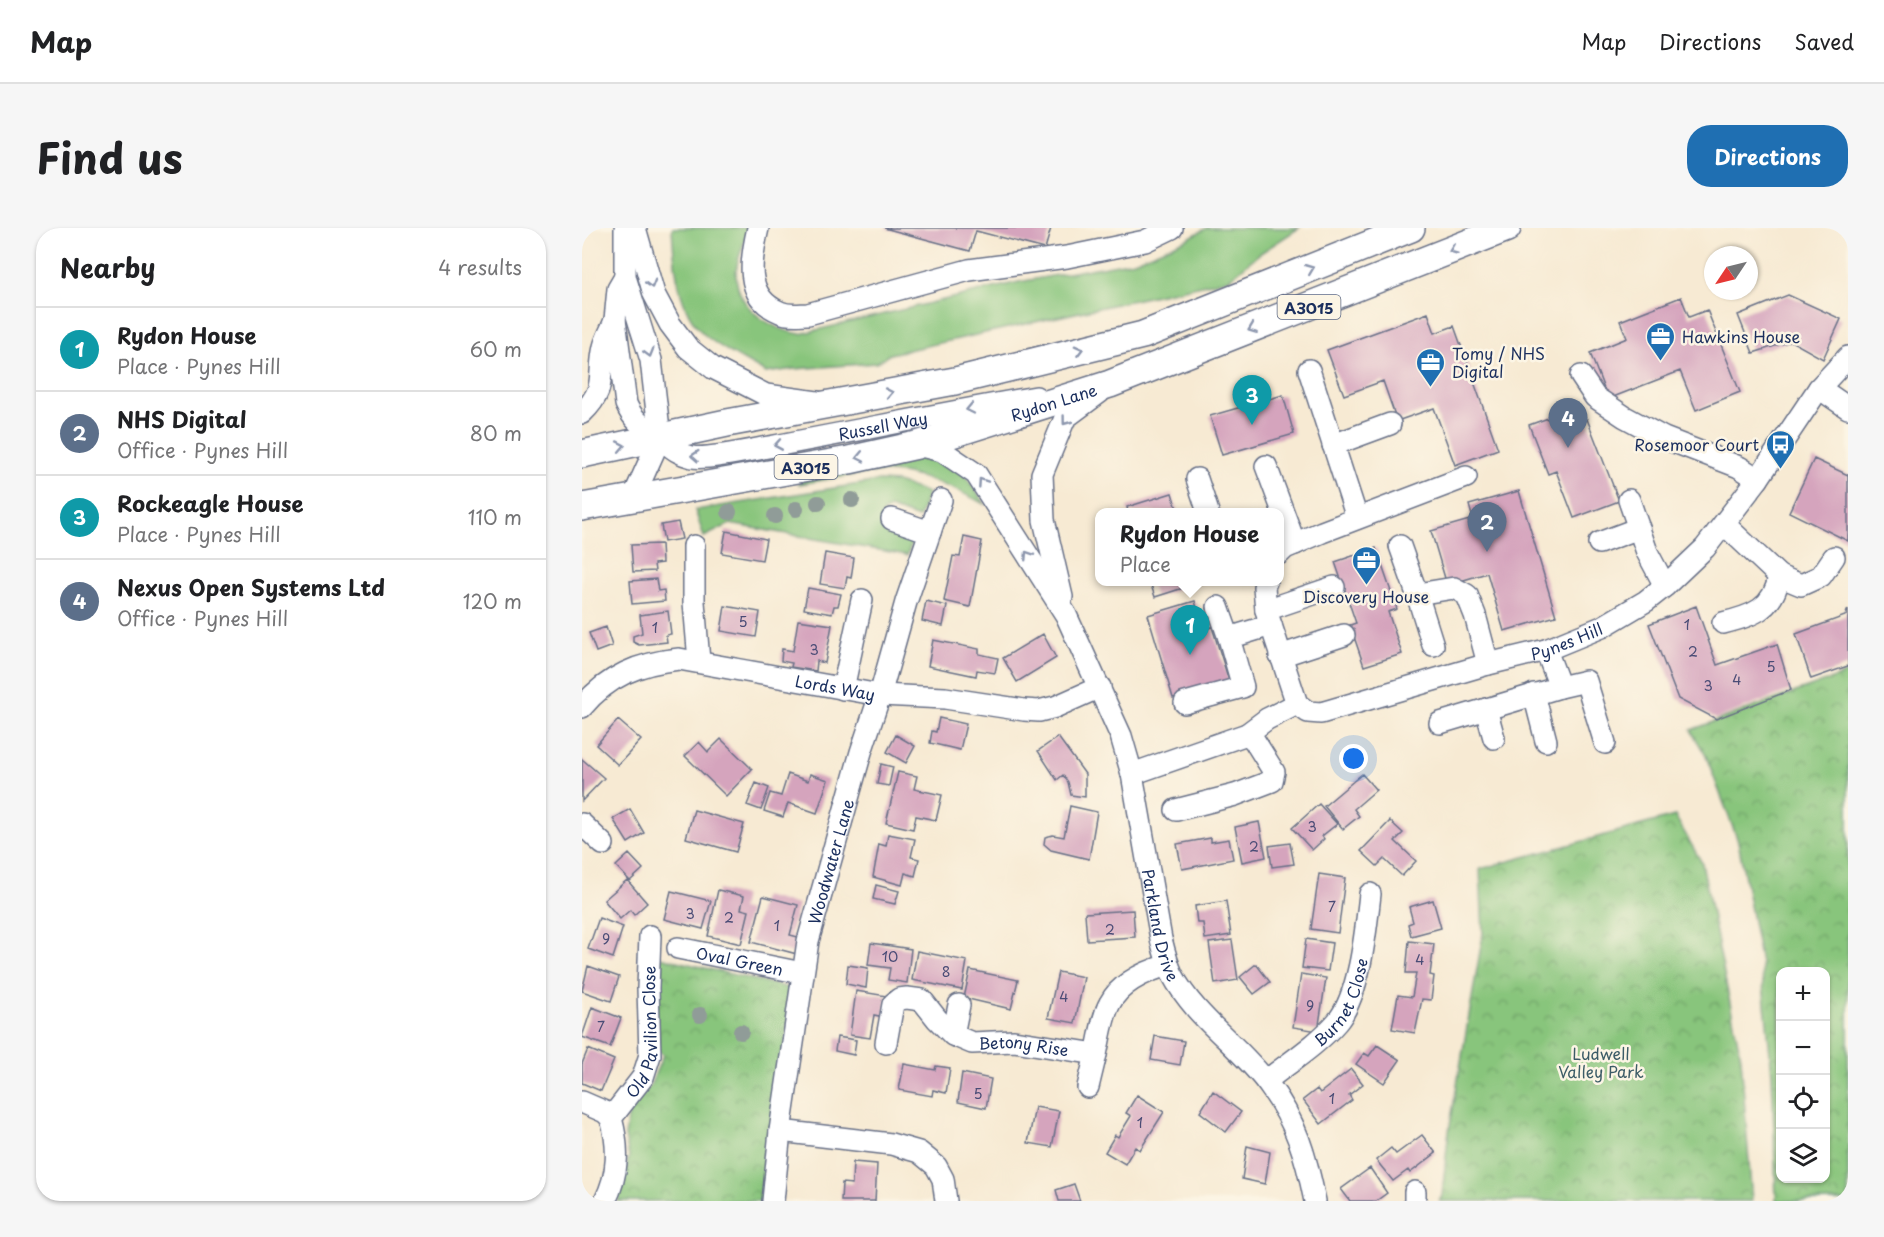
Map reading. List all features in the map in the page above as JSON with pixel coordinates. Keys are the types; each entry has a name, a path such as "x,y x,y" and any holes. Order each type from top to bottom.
{"main road":[{"name":"A3015","path":"582,454 727,423 956,381 1143,334 1411,228"},
{"name":"Rydon Lane","path":"582,507 634,496 849,460 917,445 1110,384 1507,228"}],"street":[{"name":"Russell Way","path":"625,228 626,277 651,360 660,438"},
{"name":"Russell Way","path":"635,228 654,294 670,324 688,348 713,368 766,395 832,404"},
{"path":"758,228 751,258 754,283 765,302 780,312 808,314 969,270 1067,257 1145,241 1172,228"},
{"name":"Russell Way","path":"626,277 618,289 615,320 626,404 631,416 643,428 660,438 675,452 694,458 888,426 1110,384"},
{"name":"Russell Way","path":"582,413 595,401 600,386 604,346 615,320"},
{"name":"Pynes Hill","path":"1297,704 1308,712 1321,712 1488,664 1546,650 1602,627 1646,601 1705,548 1758,479 1819,388 1848,357"},
{"path":"1309,370 1357,518"},
{"path":"1581,376 1595,397 1625,417 1664,438 1739,467 1758,479"},
{"name":"Parkland Drive","path":"1066,615 1044,520 1042,474 1065,418 1110,384"},
{"path":"1819,388 1848,408"},
{"path":"1334,445 1390,424"},
{"path":"634,496 660,438"},
{"name":"Parkland Drive","path":"917,445 942,451 976,474 1066,615 1100,687 1120,736 1132,774 1161,939 1168,964 1179,986 1194,1006 1266,1081 1286,1109 1304,1148 1315,1201"},
{"path":"1266,466 1277,508"},
{"path":"1284,534 1288,549 1357,518 1466,477"},
{"path":"1197,479 1206,508"},
{"name":"Woodwater Lane","path":"773,1201 780,1131 808,941 906,602 941,500"},
{"path":"1629,500 1647,552 1665,586"},
{"path":"892,519 930,532"},
{"path":"1724,524 1779,576 1801,585 1821,576 1834,557"},
{"path":"1599,543 1639,528"},
{"path":"694,546 694,602 699,661"},
{"path":"1400,546 1432,645"},
{"path":"1723,622 1748,617 1767,604 1777,589 1779,576"},
{"path":"1132,774 1247,734 1267,719 1297,704 1268,618 1264,586"},
{"path":"1229,638 1334,587"},
{"path":"1417,594 1454,588 1467,595 1475,615 1488,664"},
{"path":"843,689 862,600"},
{"path":"1185,703 1243,687 1218,607"},
{"path":"1280,656 1344,635"},
{"path":"1546,650 1560,687"},
{"name":"Lords Way","path":"582,707 602,686 627,671 658,661 679,659 880,695 945,698 1039,711 1055,707 1100,687"},
{"path":"1440,723 1534,694 1586,681 1605,743"},
{"path":"1534,694 1546,741"},
{"path":"1486,709 1494,738"},
{"path":"1176,810 1235,795 1272,781 1281,768 1247,734"},
{"path":"582,824 603,844"},
{"name":"Burnet Close","path":"1266,1081 1313,1044 1344,1011 1358,969 1370,894"},
{"name":"Old Pavilion Close","path":"611,1118 643,1077 650,1055 648,988 650,936"},
{"name":"Oval Green","path":"678,948 802,973"},
{"path":"1088,1087 1109,1004 1116,994 1131,981 1148,971 1168,964"},
{"name":"Betony Rise","path":"886,1043 893,1004 899,999 907,998 922,1000 936,1019 954,1035 972,1043 1014,1041 1096,1054"},
{"path":"954,1035 959,1005"},
{"name":"Old Pavilion Close","path":"582,1102 605,1112 611,1118 616,1137 617,1161 612,1188 605,1201"},
{"path":"780,1131 891,1144 919,1152 936,1166 943,1179 946,1201"}],"green space":[{"path":"672,228 749,228 736,269 742,297 757,315 767,322 800,334 1019,282 1134,261 1185,240 1207,228 1299,228 1259,254 1229,279 890,354 876,363 766,373 720,346 696,326 683,301 679,286"},
{"path":"918,458 932,458 961,470 986,505 938,483 898,473 864,474 799,484 799,480"},
{"path":"879,481 897,482 928,493 919,518 890,508 883,512 881,526 889,535 907,537 912,543 907,555 730,524 704,537 695,510"},
{"path":"1848,673 1848,1201 1776,1201 1772,1074 1761,964 1738,841 1706,756 1691,730"},
{"name":"Ludwell Valley Park","path":"1675,816 1702,863 1741,1058 1752,1201 1439,1201 1442,1196 1448,1137 1483,934 1480,869"},
{"path":"660,957 793,989 762,1201 618,1201 629,1157 625,1136 628,1117 636,1101 650,1086 663,1055 654,1048"}],"building":[{"path":"884,228 1051,228 1045,249 976,231 970,251"},
{"path":"1788,295 1841,319 1823,359 1791,341 1753,353 1738,315"},
{"name":"Hawkins House","path":"1681,297 1689,317 1707,310 1740,392 1696,410 1680,371 1608,399 1590,353 1627,338 1620,321"},
{"name":"Tomy / NHS Digital","path":"1428,313 1435,333 1454,326 1498,449 1455,465 1434,408 1397,421 1383,381 1344,395 1327,350"},
{"path":"1283,395 1294,434 1222,455 1210,416"},
{"path":"1573,409 1579,422 1587,419 1619,501 1574,518 1556,471 1548,474 1529,425"},
{"path":"1814,459 1848,475 1848,541 1789,512"},
{"path":"1519,491 1556,616 1504,631 1487,573 1447,585 1431,531 1473,519 1469,505"},
{"path":"1172,493 1177,508 1127,508"},
{"path":"678,522 682,539 664,542 661,525"},
{"path":"726,531 766,539 762,560 722,553"},
{"path":"964,537 982,541 970,607 944,601 953,556 960,557"},
{"path":"661,544 662,563 654,564 655,571 633,572 631,545"},
{"name":"Discovery House","path":"1376,548 1397,609 1388,612 1402,654 1364,666 1350,625 1356,623 1335,562"},
{"path":"825,553 854,558 851,578 847,577 845,588 820,584"},
{"path":"656,579 658,591 664,590 665,601 632,604 630,581"},
{"path":"1151,586 1189,586 1155,597"},
{"path":"808,588 841,594 838,606 834,606 832,614 804,609"},
{"path":"926,601 947,606 943,626 922,621"},
{"path":"1195,601 1203,629 1212,627 1229,681 1173,698 1148,615"},
{"path":"725,606 760,612 756,637 721,631"},
{"path":"1696,606 1717,665 1777,644 1791,690 1716,719 1678,699 1649,624"},
{"path":"1848,609 1848,666 1811,679 1796,634 1845,616"},
{"path":"668,611 671,634 666,635 667,642 639,645 633,642 633,636 642,633 640,615"},
{"path":"798,620 832,625 825,663 817,661 816,671 791,667 792,663 781,661 782,649 793,651"},
{"path":"606,627 612,646 596,652 589,633"},
{"path":"1043,634 1056,658 1017,682 1003,658"},
{"path":"933,640 979,649 979,654 998,658 995,673 977,670 976,676 928,666"},
{"path":"939,718 966,724 960,750 930,743 932,731 936,732"},
{"path":"618,720 641,740 618,765 596,745"},
{"path":"896,735 915,746 906,763 887,752"},
{"path":"1058,737 1085,774 1085,797 1071,795 1068,782 1063,775 1057,780 1038,751"},
{"path":"721,739 752,769 726,796 685,756 699,742 708,752"},
{"path":"582,759 604,778 582,801"},
{"path":"881,764 893,767 889,786 877,784"},
{"path":"898,772 917,776 914,789 942,795 936,820 916,816 913,829 886,823"},
{"path":"788,774 808,781 810,774 828,780 817,813 788,803 783,817 764,811 770,793 781,796"},
{"path":"1362,774 1376,790 1354,809 1359,816 1343,829 1324,806"},
{"path":"756,783 769,788 761,810 747,805"},
{"path":"1319,804 1337,824 1322,836 1324,839 1312,850 1292,828"},
{"path":"1070,806 1097,812 1089,859 1051,850 1044,844 1045,837 1053,835 1064,837"},
{"path":"630,809 644,833 628,843 613,819"},
{"path":"694,810 744,824 736,852 686,838"},
{"path":"1390,821 1403,833 1395,841 1416,861 1402,876 1384,859 1377,866 1361,851"},
{"path":"1259,822 1266,857 1242,862 1235,827"},
{"path":"888,834 915,839 911,857 919,859 915,876 905,873 902,885 873,877 879,844 886,846"},
{"path":"1211,838 1211,842 1229,839 1233,859 1182,869 1177,844"},
{"path":"1290,843 1294,864 1272,867 1269,846"},
{"path":"629,854 643,869 630,881 616,866"},
{"path":"1319,874 1345,878 1338,933 1311,929"},
{"path":"627,880 647,903 634,915 630,910 620,919 604,900"},
{"path":"876,885 899,891 895,904 873,899"},
{"path":"718,890 744,896 741,909 749,911 741,944 708,936"},
{"path":"671,891 711,901 703,929 664,919"},
{"path":"763,896 798,905 790,935 802,938 797,954 751,942"},
{"path":"1433,900 1441,928 1411,936 1408,924 1413,922 1409,907"},
{"path":"1226,901 1231,935 1205,939 1203,923 1197,923 1195,906"},
{"path":"1133,910 1135,937 1087,940 1085,913"},
{"path":"599,918 623,927 613,958 588,949"},
{"path":"1306,939 1332,943 1328,971 1302,968"},
{"path":"1232,940 1238,980 1215,984 1209,943"},
{"path":"1409,941 1434,944 1430,975 1434,976 1431,1000 1422,999 1415,1033 1392,1029 1398,995 1412,997 1416,973 1406,973"},
{"path":"871,943 911,949 907,983 888,980 890,968 868,965"},
{"path":"917,951 967,961 962,990 912,980"},
{"path":"1256,964 1270,982 1254,994 1240,977"},
{"path":"848,965 868,968 866,988 846,984"},
{"path":"588,966 619,977 611,1001 582,991"},
{"path":"970,970 1018,980 1011,1009 964,998"},
{"path":"1058,972 1084,977 1075,1023 1048,1018"},
{"path":"1301,974 1326,978 1318,1031 1293,1027"},
{"path":"856,991 887,996 884,1017 874,1015 870,1038 850,1035"},
{"path":"592,1007 621,1018 610,1047 582,1037"},
{"path":"1155,1036 1184,1041 1180,1065 1151,1060"},
{"path":"837,1037 856,1040 854,1055 835,1051"},
{"path":"1377,1045 1400,1060 1384,1083 1356,1064 1364,1053 1369,1056"},
{"path":"588,1049 614,1060 601,1091 582,1083 582,1064"},
{"path":"904,1064 935,1070 936,1066 950,1068 946,1093 933,1090 932,1096 899,1090"},
{"path":"1351,1069 1363,1084 1349,1095 1352,1100 1321,1124 1303,1100 1317,1089 1320,1093"},
{"path":"962,1073 991,1079 986,1108 958,1102"},
{"path":"1213,1091 1241,1112 1226,1132 1200,1112"},
{"path":"1137,1095 1164,1112 1140,1150 1135,1147 1125,1164 1105,1152 1115,1135 1118,1137 1131,1116 1126,1113"},
{"path":"1035,1107 1059,1111 1052,1147 1028,1143"},
{"path":"1422,1135 1436,1153 1410,1173 1408,1170 1393,1181 1376,1160 1391,1148 1396,1154"},
{"path":"1247,1146 1270,1152 1265,1184 1242,1179"},
{"path":"853,1162 877,1164 875,1201 841,1201 842,1183 852,1184"},
{"path":"1370,1168 1387,1193 1376,1201 1350,1201 1341,1189"},
{"path":"1074,1184 1080,1201 1059,1201 1056,1190"}],"place":[{"name":"Hawkins House","path":"1661,362"},
{"name":"Tomy / NHS Digital","path":"1431,388"},
{"name":"Rockeagle House","path":"1252,425"},
{"name":"Nexus Open Systems Ltd","path":"1568,448"},
{"name":"Rosemoor Court","path":"1780,470"},
{"name":"NHS Digital","path":"1487,552"},
{"name":"Discovery House","path":"1366,586"},
{"name":"Rydon House","path":"1190,655"}]}
